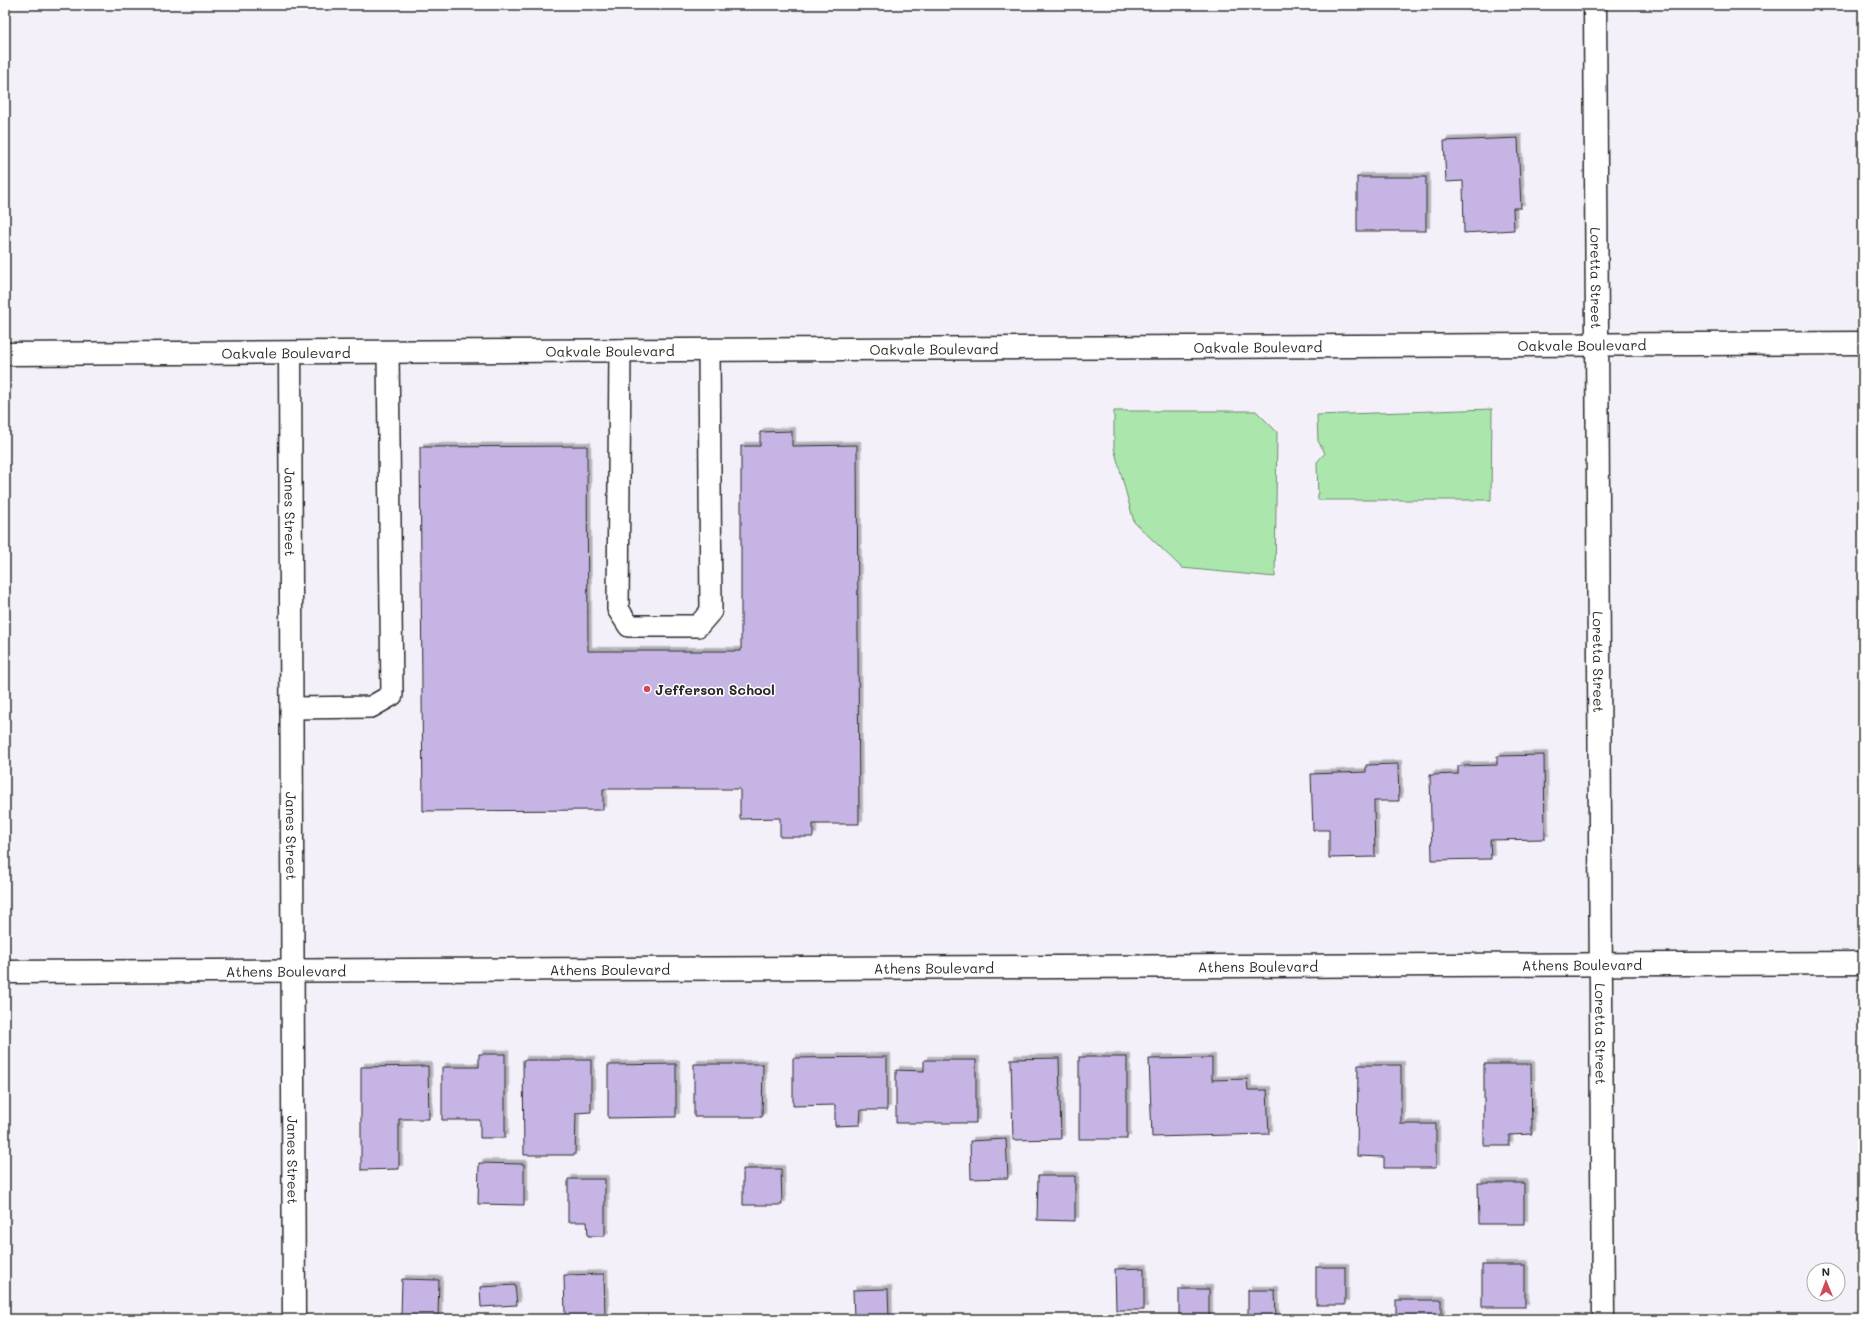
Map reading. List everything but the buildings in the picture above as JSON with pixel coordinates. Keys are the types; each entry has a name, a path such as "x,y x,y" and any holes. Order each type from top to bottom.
{"street":[{"name":"Loretta Street","path":"1595,5 1603,1319"},
{"name":"Oakvale Boulevard","path":"5,354 1863,343"},
{"name":"Janes Street","path":"290,352 294,1319"},
{"name":"Athens Boulevard","path":"5,972 293,972 1863,963"}],"lane":[{"path":"620,350 618,609 629,626 698,626 711,611 709,350"},
{"path":"292,708 371,707 392,694 388,352"}],"green space":[{"path":"1492,409 1491,500 1318,500 1317,462 1325,453 1318,441 1317,415"},
{"path":"1114,411 1256,411 1277,432 1275,577 1182,568 1134,522 1114,448"}],"place":[{"name":"Jefferson School","path":"647,689"}]}
